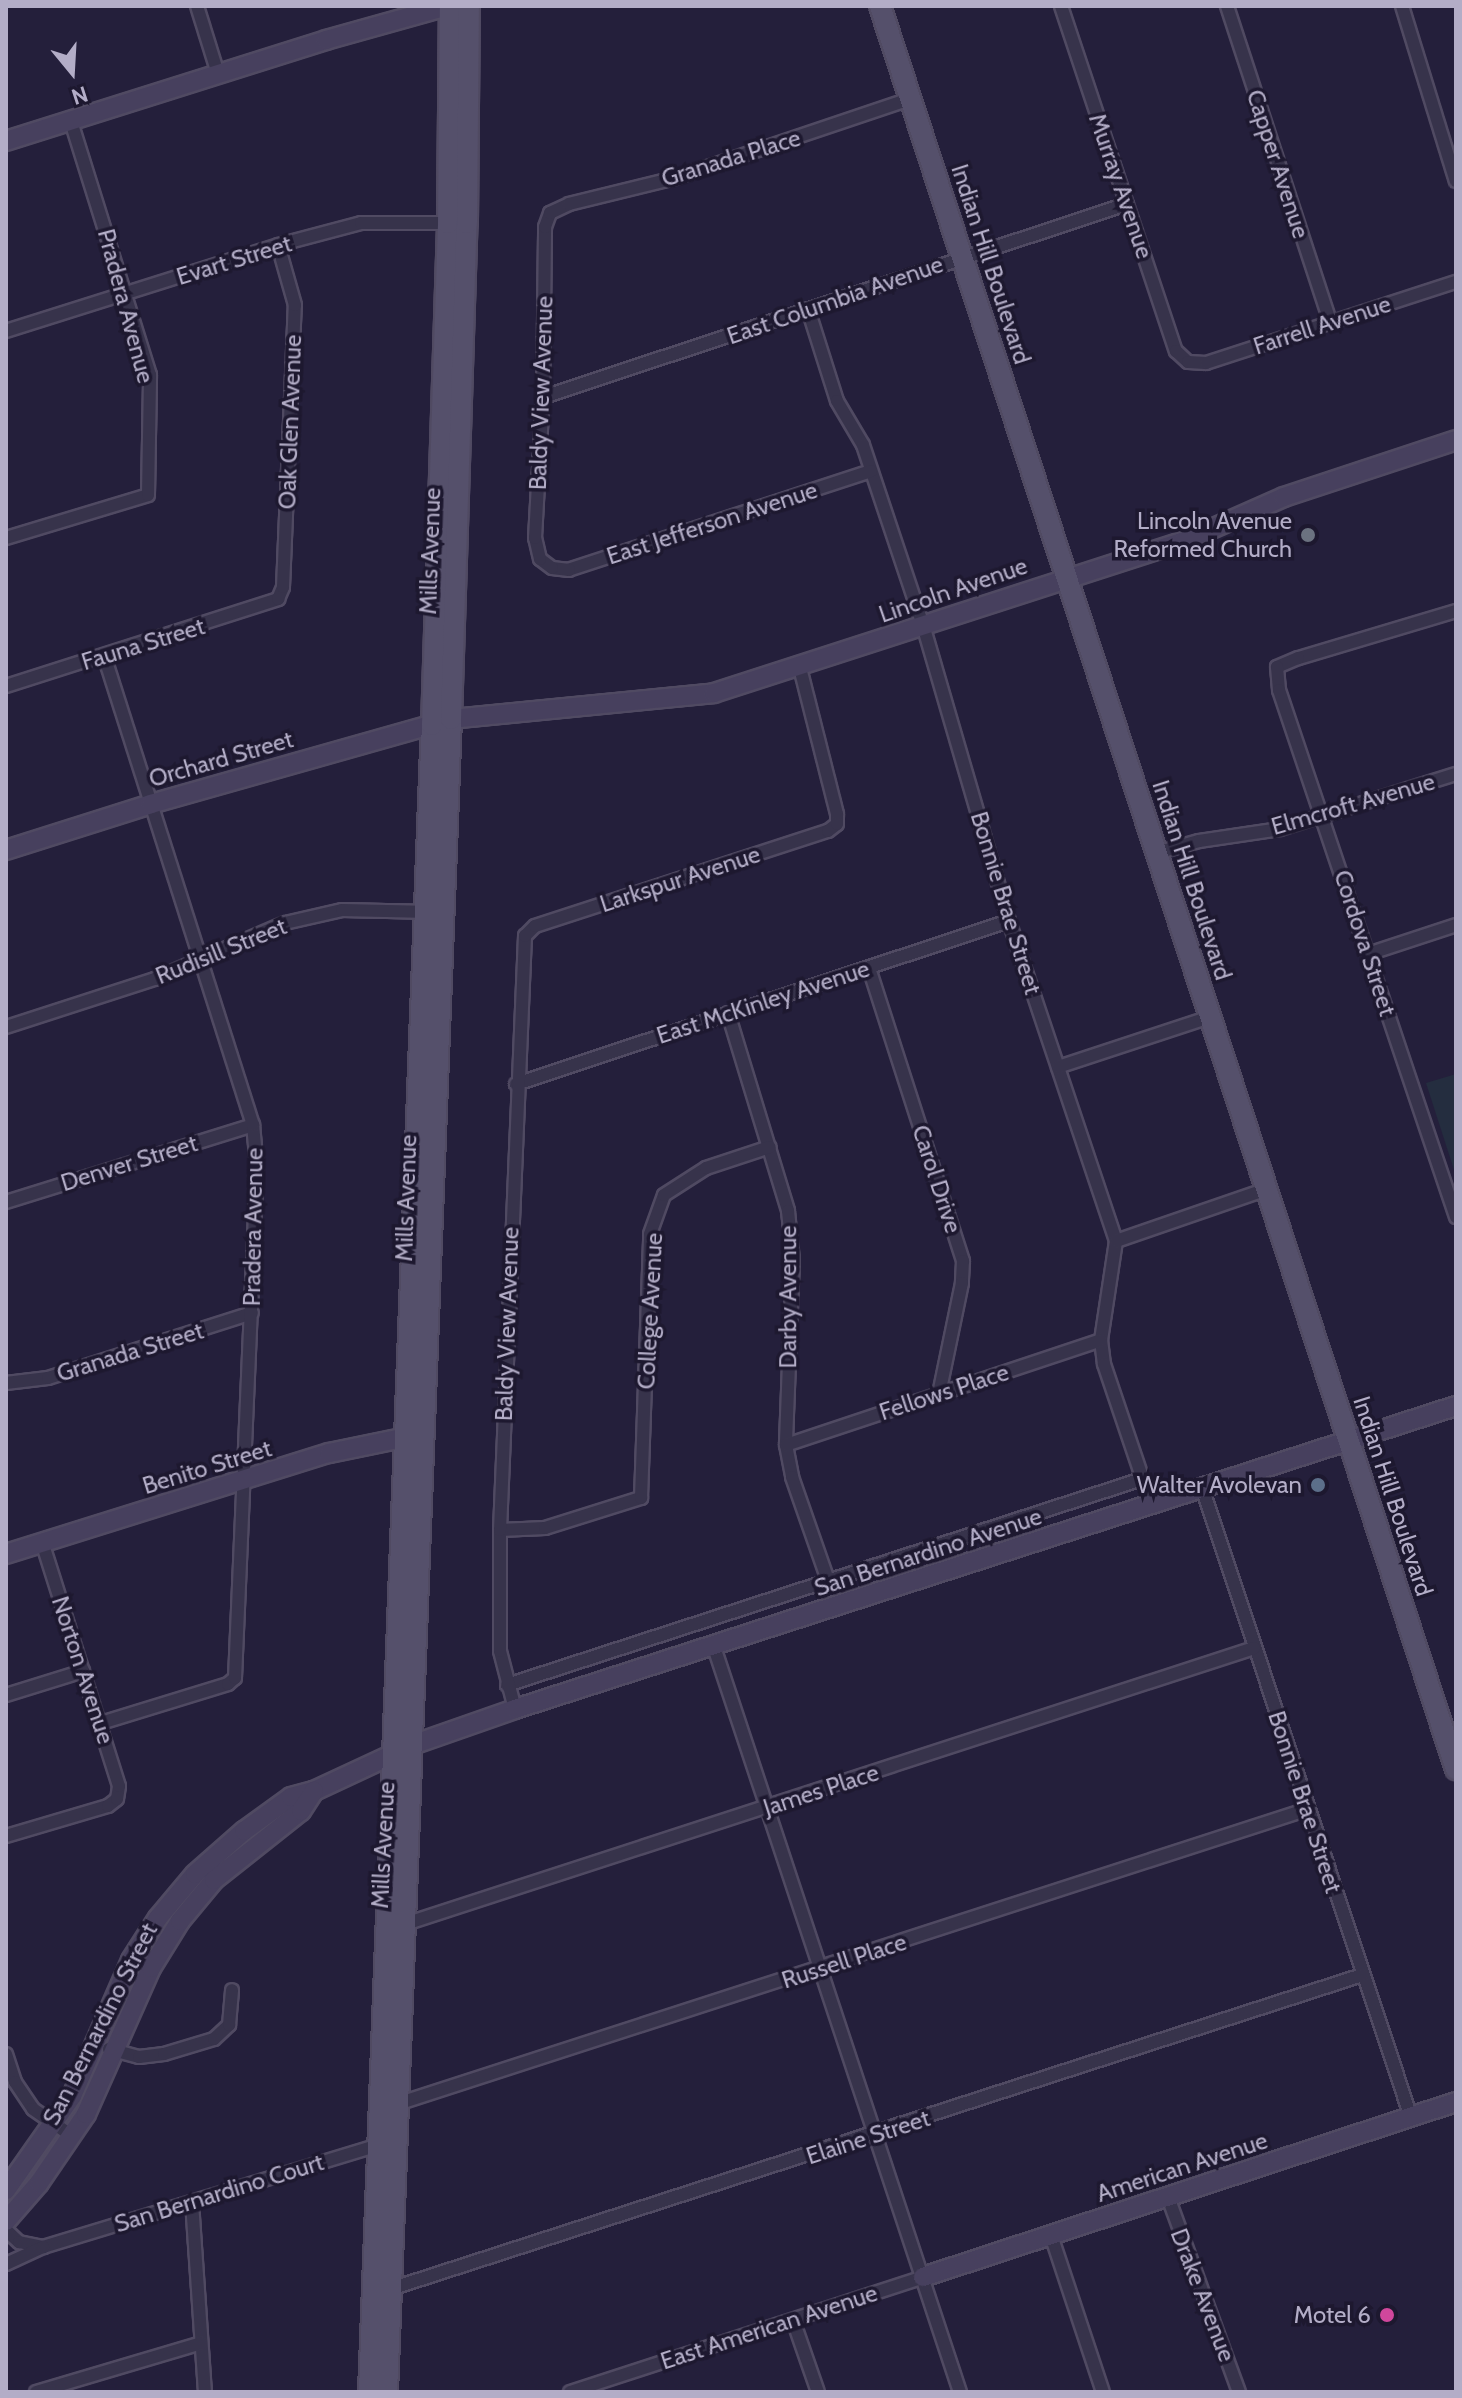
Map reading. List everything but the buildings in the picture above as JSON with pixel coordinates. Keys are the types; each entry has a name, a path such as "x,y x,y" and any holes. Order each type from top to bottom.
{"main road":[{"path":"6,141 449,6"},
{"name":"Mills Avenue","path":"449,6 458,223"},
{"name":"Mills Avenue","path":"369,2392 381,2291 396,1927 395,1753 414,1435 458,223 469,6"},
{"name":"Indian Hill Boulevard","path":"880,6 1456,1769"},
{"name":"Lincoln Avenue","path":"441,722 714,693 800,668 1067,577 1182,542 1284,497 1456,440"},
{"name":"Orchard Street","path":"6,850 151,804 441,722"},
{"name":"San Bernardino Avenue","path":"415,1744 515,1709 1456,1406"},
{"name":"Mills Avenue","path":"396,1927 415,1744 414,1435"},
{"name":"Benito Street","path":"6,1554 329,1453 414,1435"},
{"name":"San Bernardino Street","path":"6,2190 54,2126 131,1960 158,1918 195,1874 244,1831 291,1797 314,1791 415,1744"},
{"name":"San Bernardino Street","path":"6,2221 39,2183 72,2136 99,2089 151,1968 180,1921 214,1880 301,1811 314,1791"},
{"name":"American Avenue","path":"923,2277 1456,2102"},
{"name":"Mills Avenue","path":"381,2291 387,2392"}],"street":[{"path":"197,6 218,74"},
{"name":"Murray Avenue","path":"1061,6 1176,351 1188,362"},
{"name":"Capper Avenue","path":"1227,6 1330,321"},
{"path":"1402,6 1456,181"},
{"name":"Granada Place","path":"550,213 616,190 675,178 910,99"},
{"name":"Pradera Avenue","path":"6,538 148,495 150,375 71,121"},
{"name":"East Columbia Avenue","path":"543,397 1127,204"},
{"name":"Baldy View Avenue","path":"550,213 545,227 543,397 535,538 540,559 552,568"},
{"name":"Evart Street","path":"6,331 278,245 361,223 458,223"},
{"name":"Oak Glen Avenue","path":"278,245 295,305 283,587 278,599"},
{"name":"Farrell Avenue","path":"1188,362 1206,363 1456,282"},
{"name":"Bonnie Brae Street","path":"808,309 837,401 863,445 923,625 1009,921 1116,1241 1101,1340 1104,1364 1151,1504"},
{"name":"East Jefferson Avenue","path":"552,568 569,570 871,471"},
{"name":"Fauna Street","path":"6,686 278,599"},
{"name":"Cordova Street","path":"1456,611 1277,667 1279,690 1456,1217"},
{"name":"Pradera Avenue","path":"101,1723 228,1684 235,1678 257,1167 253,1125 104,656"},
{"name":"Larkspur Avenue","path":"525,936 535,926 828,831 837,824 800,668"},
{"name":"Elmcroft Avenue","path":"1156,853 1199,841 1280,829 1456,774"},
{"name":"Rudisill Street","path":"6,1027 130,988 273,928 324,913 359,909 433,912"},
{"name":"East McKinley Avenue","path":"516,1084 1009,921"},
{"path":"1368,954 1456,925"},
{"name":"Baldy View Avenue","path":"515,1709 500,1651 500,1530 516,1084 525,936"},
{"name":"Carol Drive","path":"869,968 963,1261 939,1394"},
{"name":"Darby Avenue","path":"728,1013 788,1211 793,1259 786,1445 792,1477 829,1583"},
{"path":"1058,1067 1210,1017"},
{"name":"Denver Street","path":"6,1202 253,1125"},
{"name":"College Avenue","path":"500,1530 545,1528 641,1498 650,1234 664,1195 706,1168 770,1147"},
{"path":"1116,1241 1267,1189"},
{"name":"Granada Street","path":"6,1383 48,1378 252,1313"},
{"name":"Fellows Place","path":"786,1445 1101,1340"},
{"path":"507,1685 1142,1479"},
{"name":"Bonnie Brae Street","path":"1202,1487 1411,2117"},
{"name":"Norton Avenue","path":"6,1836 108,1806 117,1799 119,1786 42,1542"},
{"path":"714,1647 960,2392"},
{"name":"James Place","path":"396,1927 1254,1648"},
{"path":"6,1695 83,1671"},
{"name":"Russell Place","path":"388,2106 1308,1809"},
{"name":"Elaine Street","path":"381,2291 876,2135 1362,1975"},
{"path":"94,2045 139,2057 214,2039 229,2025 232,1990"},
{"path":"6,2054 24,2096 54,2126 72,2136"},
{"name":"San Bernardino Court","path":"6,2264 43,2247 386,2143"},
{"name":"Drake Avenue","path":"1168,2197 1239,2392"},
{"path":"192,2202 205,2392"},
{"path":"6,2230 19,2242 43,2247"},
{"path":"1051,2235 1103,2392"},
{"name":"East American Avenue","path":"570,2392 923,2277"},
{"path":"793,2320 818,2392"},
{"path":"36,2392 201,2343"}],"shaded area":[{"path":"1456,1074 1456,1176 1426,1083"}],"place":[{"name":"Lincoln Avenue Reformed Church","path":"1308,535"},
{"name":"Walter Avolevan","path":"1318,1485"},
{"name":"Motel 6","path":"1387,2315"}]}
